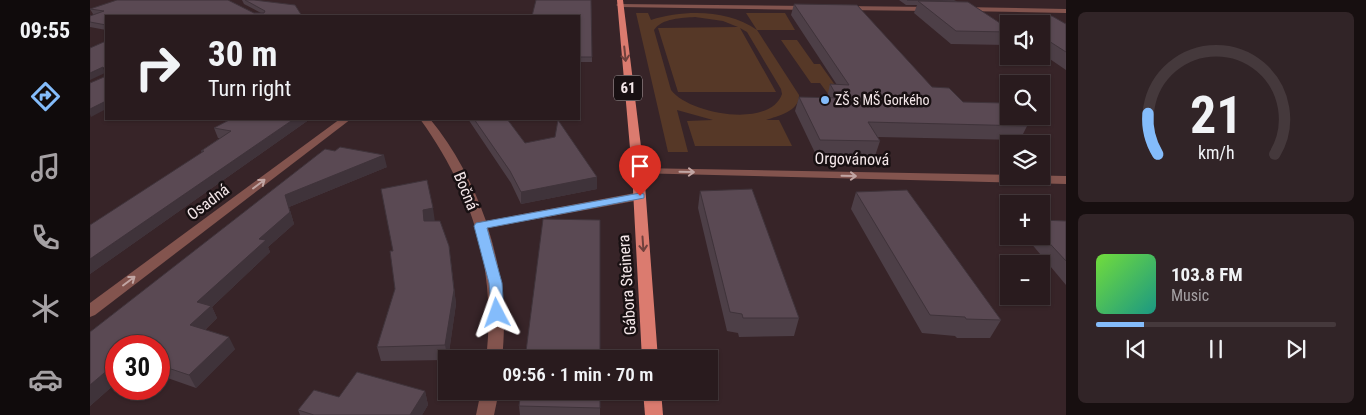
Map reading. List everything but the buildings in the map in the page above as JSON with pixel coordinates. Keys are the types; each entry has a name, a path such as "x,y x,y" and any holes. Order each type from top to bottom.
{"main road":[{"name":"Gábora Steinera","path":"620,3 638,171 649,350"},
{"path":"653,400 654,415"}],"street":[{"path":"884,0 894,8"},
{"path":"620,3 815,8"},
{"path":"834,8 942,9"},
{"path":"951,9 1066,11"},
{"name":"Osadná","path":"90,311 345,120"},
{"name":"Bočná","path":"427,120 438,134 456,166 480,226 495,283 498,328 495,350"},
{"name":"Orgovánová","path":"638,171 1066,180"},
{"path":"480,226 640,196"},
{"path":"485,415 488,400"}],"shaded area":[{"path":"636,13 648,13 651,20 677,14 705,13 732,18 757,30 799,95 796,105 792,109 782,115 766,120 779,120 792,146 695,146 687,121 713,120 677,110 688,152 668,152","holes":["695,17 723,21 738,27 658,28 678,92 776,92 740,28 747,32 781,89 782,94 775,105 762,112 729,114 711,111 694,106 671,90 654,30 662,23 678,18"]},
{"path":"746,13 785,13 795,30 757,30"},
{"path":"781,40 797,40 814,64 820,64 845,99 831,98 820,83 811,83"}],"place":[{"name":"ZŠ s MŠ Gorkého","path":"825,100"}],"route":[{"path":"497,313 495,283 480,226 640,196"}]}
